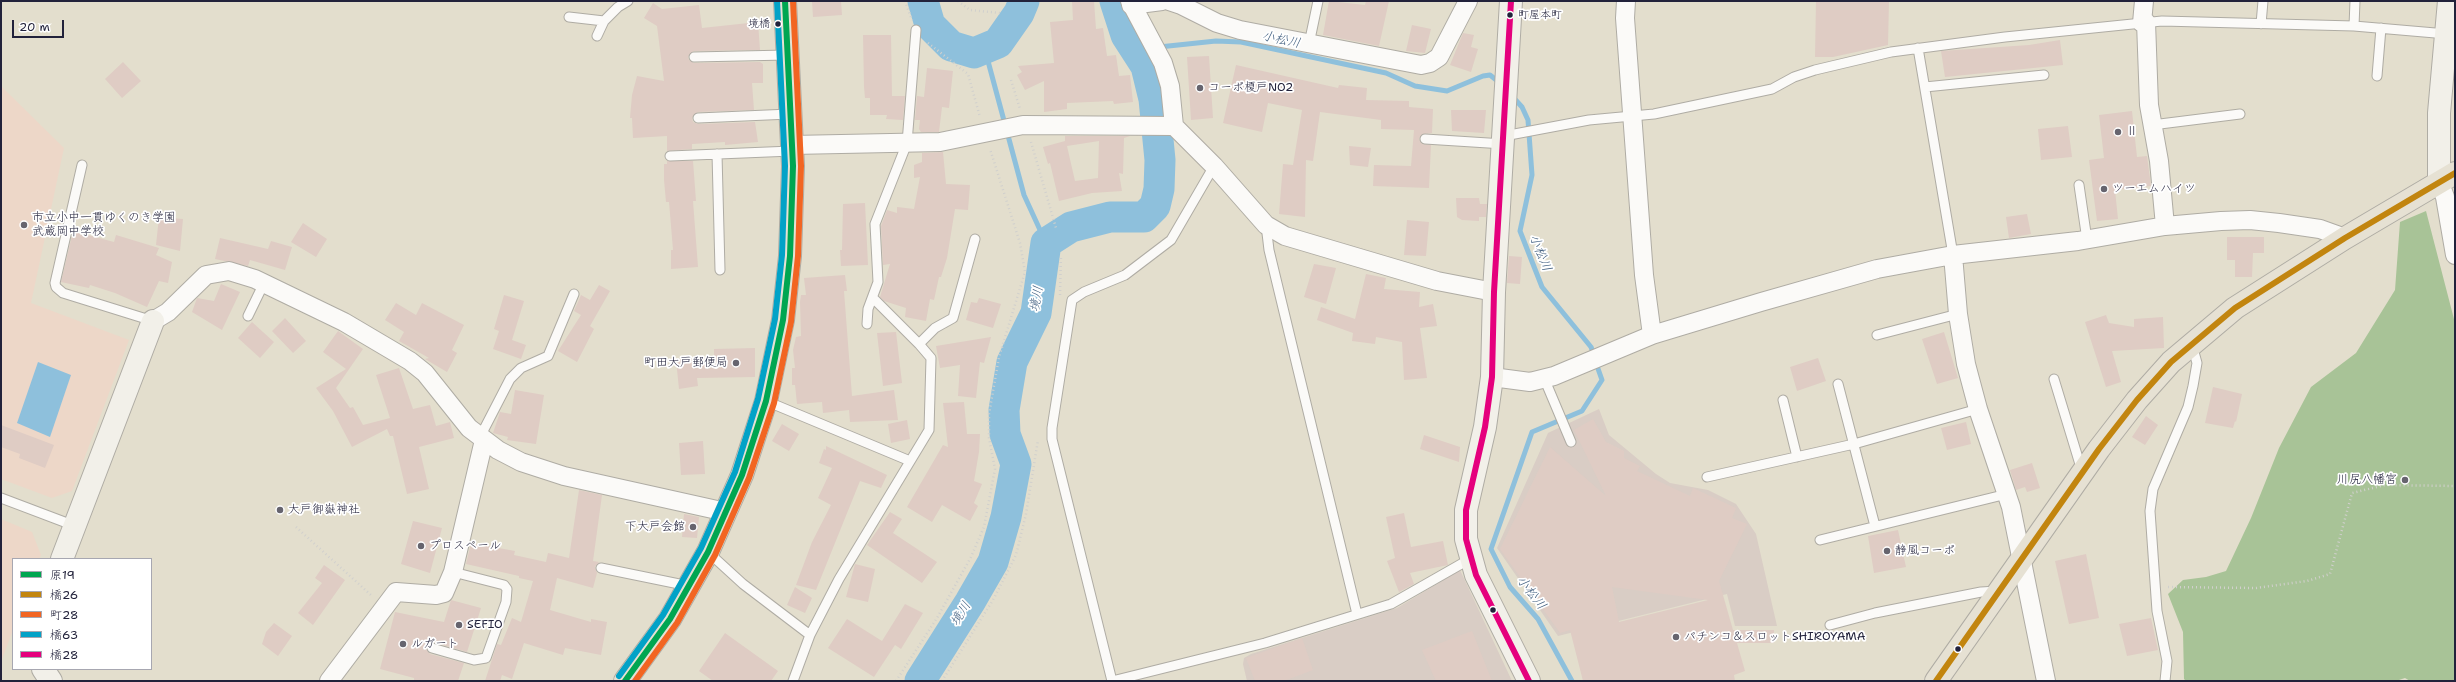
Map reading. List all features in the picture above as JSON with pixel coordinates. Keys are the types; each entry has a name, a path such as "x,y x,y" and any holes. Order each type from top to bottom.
{"main road":[{"path":"625,681 656,641 690,586 708,552 742,474 766,402 779,343 789,272 792,148 785,1"},
{"path":"1936,681 2083,472 2146,388 2191,343 2235,308 2345,238 2447,177"}],"street":[{"path":"1162,1 1131,3 1163,63 1170,86 1163,125"},
{"path":"1169,1 1181,5 1217,23 1240,30 1411,65 1426,65 1439,57 1468,1"},
{"path":"1511,1 1506,99 1509,138 1494,292 1492,376 1485,427 1466,510 1466,539 1470,559 1476,575 1529,681"},
{"path":"1626,1 1625,18 1644,275 1652,335"},
{"path":"2144,1 2149,105 2159,161 2165,226"},
{"path":"2449,1 2447,34 2450,56 2439,113 2447,177 2446,197 2455,256"},
{"path":"792,148 940,142 986,131 1024,125 1163,125 1214,166 1266,226 1285,236 1438,281 1494,292"},
{"path":"1492,376 1530,382 1583,364 1652,335 1842,278 1877,269 1953,255 2087,240 2165,226 2250,220 2308,227 2345,238"},
{"path":"1953,255 1958,314 1966,364 1978,409 2007,494 2046,681"},
{"path":"62,558 153,321 168,312 206,276 228,271 264,283 344,322 410,361 425,373 469,428 482,438 521,462 547,471 726,512"},
{"path":"328,681 396,592 401,591 436,595 444,593 453,572 482,438"},
{"path":"44,670 51,681"}],"lane":[{"path":"597,36 604,21 618,7 628,1"},
{"path":"1309,44 1318,1"},
{"path":"2261,24 2263,1"},
{"path":"2354,26 2355,1"},
{"path":"569,17 604,21"},
{"path":"1425,139 1509,138 1543,129 1589,120 1654,114 1772,89 1794,77 1815,70 1891,52 2144,22 2354,26 2447,34"},
{"path":"2377,76 2381,28"},
{"path":"867,324 868,309 878,282 875,224 907,143 916,30"},
{"path":"1918,48 1953,255"},
{"path":"694,57 787,55"},
{"path":"1925,87 2044,75"},
{"path":"698,118 790,114"},
{"path":"2152,125 2240,114"},
{"path":"670,156 792,148"},
{"path":"717,154 720,270"},
{"path":"82,165 55,283 56,287 63,293 153,321"},
{"path":"1214,166 1171,240 1125,275 1084,292 1072,300 1052,428 1052,439 1112,681 1265,643 1391,604 1470,559"},
{"path":"2079,184 2087,240"},
{"path":"1266,226 1269,250 1357,614"},
{"path":"920,344 935,328 953,318 975,239"},
{"path":"248,316 264,283"},
{"path":"482,438 510,379 521,368 548,356 574,294"},
{"path":"793,681 810,635 839,579 930,425 931,358 920,344 873,298"},
{"path":"1877,335 1958,314"},
{"path":"2165,681 2167,661 2154,587 2151,499 2170,444 2188,408 2197,363 2191,343"},
{"path":"1544,378 1571,442"},
{"path":"2054,379 2083,472"},
{"path":"1838,384 1876,526"},
{"path":"1783,400 1797,457"},
{"path":"766,402 910,461"},
{"path":"1707,477 1854,444 1978,409"},
{"path":"1820,540 2007,494"},
{"path":"1,498 75,526"},
{"path":"708,552 743,584 810,635"},
{"path":"601,568 690,586"},
{"path":"432,648 474,660 486,658 506,602 507,589 504,585 453,572"},
{"path":"1830,625 1874,613 1981,592 1999,591"}],"path":[{"path":"896,681 937,618 971,557 984,527 995,469 989,438 989,414 999,358 1025,272 1020,243 968,74 933,48 916,30 905,1"},
{"path":"958,1 970,10 1000,13"},
{"path":"1011,80 1056,228"},
{"path":"1059,299 1061,256"},
{"path":"942,681 993,600 1016,555 1026,514 1040,432"},
{"path":"2154,587 2256,588 2307,581 2330,574 2352,493 2385,485 2455,486"},
{"path":"296,527 384,607"}],"shaded area":[{"name":"市立小中一貫ゆくのき学園 武蔵岡中学校","path":"1,86 64,148 31,303 129,340 72,491 52,498 1,479"},
{"path":"1599,409 1609,435 1656,474 1670,483 1708,490 1736,504 1756,534 1777,626 1735,626 1727,594 1558,636 1497,548 1548,433"},
{"path":"1,519 32,532 41,555 40,558 12,558 12,633 1,662"},
{"path":"1460,570 1512,681 1247,681 1243,664 1244,658 1251,654 1397,608"}],"green space":[{"path":"2426,211 2455,323 2455,681 2410,681 2405,678 2396,681 2186,681 2184,679 2183,632 2168,594 2183,580 2206,577 2226,571 2251,518 2279,448 2311,387 2356,353 2395,290 2400,222"}],"water":[{"path":"38,362 71,375 50,437 17,423"}],"building":[{"path":"812,1 841,1 842,15 813,17"},
{"path":"1072,1 1094,1 1096,29 1103,28 1107,56 1116,55 1119,76 1130,75 1133,102 1114,104 1113,101 1067,103 1067,109 1044,112 1044,81 1025,90 1017,75 1022,72 1018,66 1054,63 1050,22 1073,20"},
{"path":"1329,1 1365,5 1366,1 1389,1 1379,46 1323,35"},
{"path":"1816,1 1889,1 1888,45 1833,57 1815,57"},
{"path":"653,3 662,9 699,5 702,28 758,22 760,50 694,51 688,57 689,60 694,63 760,62 763,64 763,83 752,83 754,110 698,112 692,118 693,122 698,124 755,122 758,142 725,145 725,142 692,144 692,149 667,151 667,136 633,138 632,118 630,118 632,95 637,76 664,81 657,26 644,18"},
{"path":"1412,25 1431,29 1425,53 1406,51"},
{"path":"1463,33 1474,35 1471,47 1478,49 1471,72 1450,65"},
{"path":"863,35 891,35 892,96 905,96 903,120 886,119 887,115 870,115 870,98 865,98 864,87"},
{"path":"2060,40 2063,65 1945,77 1941,51 2029,45"},
{"name":"コーポ榎戸NO2","path":"1209,56 1213,118 1191,120 1187,57"},
{"path":"123,62 141,81 122,98 105,79"},
{"path":"1236,65 1338,88 1339,85 1367,88 1366,100 1409,101 1409,107 1433,109 1432,133 1423,134 1419,139 1422,144 1431,145 1429,188 1373,186 1374,165 1411,166 1414,130 1381,129 1381,120 1320,112 1313,161 1306,160 1305,217 1279,214 1283,164 1293,165 1302,110 1268,103 1262,132 1223,123"},
{"path":"927,68 953,71 949,108 942,107 939,132 921,132 919,129 920,120 915,120 917,96 924,97"},
{"path":"1451,110 1486,110 1484,133 1452,131"},
{"path":"2132,111 2137,157 2147,156 2151,186 2115,190 2118,219 2097,221 2089,160 2104,158 2099,115"},
{"path":"2068,126 2072,157 2041,160 2038,129"},
{"path":"1065,136 1130,136 1124,138 1123,174 1119,173 1122,191 1092,193 1059,201 1050,163 1048,164 1043,147 1065,141","holes":["1099,141 1098,178 1075,181 1067,146"]},
{"path":"1349,146 1371,148 1368,167 1350,165"},
{"path":"943,152 946,184 970,185 968,210 955,209 947,258 941,277 939,277 934,300 930,299 926,321 905,317 906,308 884,301 880,297 890,264 883,265 881,226 887,210 897,213 897,207 914,209 920,177 914,178 914,165 922,162 922,153"},
{"path":"667,161 693,161 696,201 693,201 698,267 671,269 671,250 673,250 669,202 666,202 664,180 664,164 667,164"},
{"path":"1456,198 1479,198 1480,204 1487,204 1486,217 1479,217 1479,221 1462,220 1457,217"},
{"path":"865,203 868,265 841,266 840,250 842,250 843,204"},
{"path":"2027,214 2031,234 2009,238 2006,217"},
{"path":"159,217 183,219 180,251 156,245"},
{"path":"1407,220 1429,222 1426,256 1404,255"},
{"path":"303,223 327,239 316,257 291,242"},
{"path":"73,231 114,242 116,235 159,248 156,255 172,262 168,283 159,281 147,307 115,293 90,285 89,288 61,282"},
{"path":"2227,237 2264,237 2264,253 2253,253 2252,277 2235,277 2235,260 2227,260"},
{"path":"220,238 268,249 271,241 292,247 285,270 250,260 248,266 215,259"},
{"path":"1509,256 1522,257 1520,284 1507,283"},
{"path":"1314,264 1336,268 1326,304 1304,297"},
{"path":"1366,274 1386,278 1384,289 1420,292 1419,307 1433,304 1437,326 1420,328 1427,378 1404,380 1402,342 1376,337 1375,344 1352,341 1353,333 1317,320 1321,307 1355,319"},
{"path":"845,275 847,291 844,291 852,396 894,390 898,420 850,422 849,410 823,413 822,402 797,404 795,385 792,385 792,368 795,368 793,350 796,337 801,336 800,302 801,295 806,295 804,278"},
{"path":"221,284 240,292 222,330 192,312 197,298 214,301"},
{"path":"599,285 610,291 590,326 594,329 577,362 558,351 581,315 574,311 581,295 590,300"},
{"path":"504,295 524,301 512,340 526,345 521,359 493,349 499,331 494,329"},
{"path":"979,298 1001,304 993,328 966,320 971,302 977,303"},
{"path":"396,303 416,315 422,303 464,325 452,350 457,353 447,372 425,359 429,358 399,341 404,332 385,320"},
{"path":"2106,315 2109,323 2134,327 2134,319 2163,317 2164,348 2112,351 2121,382 2106,387 2085,322"},
{"path":"285,318 306,341 293,353 272,331"},
{"path":"252,322 274,342 260,358 238,338"},
{"path":"338,331 363,349 336,388 350,408 353,407 363,425 390,418 376,375 399,368 413,409 430,405 436,426 450,422 454,438 419,447 429,489 407,494 393,436 390,436 387,429 352,447 333,411 316,388 346,369 323,352"},
{"path":"896,332 902,383 883,386 877,333"},
{"path":"1944,332 1958,378 1937,384 1922,339"},
{"path":"991,337 984,363 980,362 976,398 958,396 960,365 940,368 936,346"},
{"path":"755,348 755,377 697,378 698,386 679,389 676,360 714,356 714,349"},
{"path":"1818,358 1826,381 1797,391 1790,367"},
{"path":"2213,387 2242,394 2236,422 2235,421 2233,428 2205,423"},
{"path":"515,390 544,395 536,444 507,440 508,437 493,433 500,412 511,414"},
{"path":"964,402 967,434 980,434 979,452 974,481 982,484 974,503 978,506 970,521 942,505 932,522 907,507 943,445 948,447 943,403"},
{"path":"2146,416 2158,425 2145,445 2132,437"},
{"path":"1593,419 1606,442 1624,451 1624,458 1640,466 1637,471 1690,496 1693,488 1736,508 1732,518 1747,524 1719,581 1733,630 1774,630 1774,643 1737,643 1745,671 1734,675 1735,681 1583,681 1570,630 1560,633 1500,549 1550,447 1606,496 1574,430","holes":["1612,587 1708,600 1619,622"]},
{"path":"907,420 910,439 891,443 888,424"},
{"path":"1966,422 1971,444 1947,450 1941,428"},
{"path":"782,424 799,434 789,451 772,441"},
{"path":"1,425 54,445 45,468 19,458 20,454 1,447"},
{"path":"1424,435 1460,447 1459,462 1420,449"},
{"path":"703,441 705,474 681,475 679,443"},
{"path":"826,446 887,475 881,488 860,481 816,590 796,585 812,542 831,505 818,498 832,468 819,463 824,449 826,450"},
{"path":"2032,463 2040,488 2027,492 2025,487 2016,490 2010,470"},
{"path":"579,490 602,495 593,561 599,562 595,567 597,573 593,588 557,578 550,610 591,622 591,619 607,622 601,655 565,648 563,655 524,643 512,679 502,675 500,681 485,681 497,644 501,645 512,618 521,622 533,581 519,578 519,576 466,564 471,543 515,551 514,555 546,562 548,553 569,558"},
{"path":"890,512 902,519 893,533 937,562 922,583 867,545"},
{"path":"1404,513 1411,547 1443,541 1448,565 1410,573 1414,584 1399,592 1387,561 1395,558 1386,517"},
{"path":"684,514 699,517 697,538 682,537"},
{"name":"プロスペール","path":"413,521 442,528 430,573 401,564"},
{"name":"静風コーポ","path":"1898,530 1906,567 1874,573 1868,536"},
{"path":"2086,554 2099,618 2069,624 2055,561"},
{"path":"855,564 875,569 868,602 846,597"},
{"path":"324,565 345,580 313,625 298,613 322,583 315,578"},
{"path":"795,587 812,598 805,613 787,605"},
{"path":"451,600 481,608 467,652 433,642 428,644 426,649 430,654 464,663 458,681 414,681 414,678 380,669 395,612 444,622"},
{"path":"905,604 923,613 901,649 895,645 874,677 828,648 847,619 882,641"},
{"path":"2151,618 2158,650 2127,656 2119,624"},
{"path":"274,623 292,636 278,656 262,644 266,632"},
{"path":"1472,631 1492,681 1436,681 1422,650"},
{"path":"725,633 778,671 771,681 713,681 699,671"},
{"path":"1302,638 1313,670 1284,681 1255,681 1246,658"}],"waterway":[{"name":"境川","path":"923,1 930,25 951,46 974,53 998,43 1019,13 1024,1"},
{"name":"境川","path":"920,681 970,602 993,562 1006,517 1016,464 1005,434 1004,410 1012,362 1036,313 1046,243 1071,227 1110,217 1144,217 1155,206 1159,189 1160,160 1154,99 1146,66 1126,35 1115,1"},
{"name":"小松川","path":"1159,47 1216,41 1241,42 1386,73 1415,86 1447,91 1483,76 1490,75 1500,83"},
{"name":"小松川","path":"1137,52 1151,49"},
{"path":"985,50 1024,195 1046,243"},
{"name":"小松川","path":"1512,96 1522,107 1528,120 1532,175 1520,231 1542,287 1591,347 1594,355"},
{"name":"小松川","path":"1572,681 1538,619 1510,587 1491,549 1532,432 1582,411 1602,380 1596,363"}],"transit line":[{"name":"橋63","path":"619,676 663,615 701,548 735,472 758,399 775,319 782,255 785,166 777,1"},
{"name":"原19","path":"625,681 670,619 708,552 742,475 766,401 783,320 790,256 793,166 785,1"},
{"name":"町28","path":"635,681 677,623 715,555 749,478 774,403 791,322 798,256 801,166 793,1"},
{"name":"橋28","path":"1511,1 1494,292 1492,377 1485,427 1466,510 1466,539 1476,575 1529,681"},
{"name":"橋26","path":"1936,681 2099,449 2137,400 2171,362 2235,308 2345,238 2455,173"}],"place":[{"name":"町屋本町","path":"1510,15"},
{"name":"境橋","path":"778,24"},
{"name":"コーポ榎戸NO2","path":"1200,88"},
{"name":"Ⅱ","path":"2118,132"},
{"name":"ツーエムハイツ","path":"2104,189"},
{"name":"市立小中一貫ゆくのき学園 武蔵岡中学校","path":"24,225"},
{"name":"町田大戸郵便局","path":"736,363"},
{"name":"川尻八幡宮","path":"2405,480"},
{"name":"大戸御嶽神社","path":"280,510"},
{"name":"下大戸会館","path":"693,527"},
{"name":"プロスペール","path":"421,546"},
{"name":"静風コーポ","path":"1887,551"},
{"name":"SEFIO","path":"459,625"},
{"name":"パチンコ＆スロットSHIROYAMA","path":"1676,637"},
{"name":"ルガート","path":"403,644"}]}
